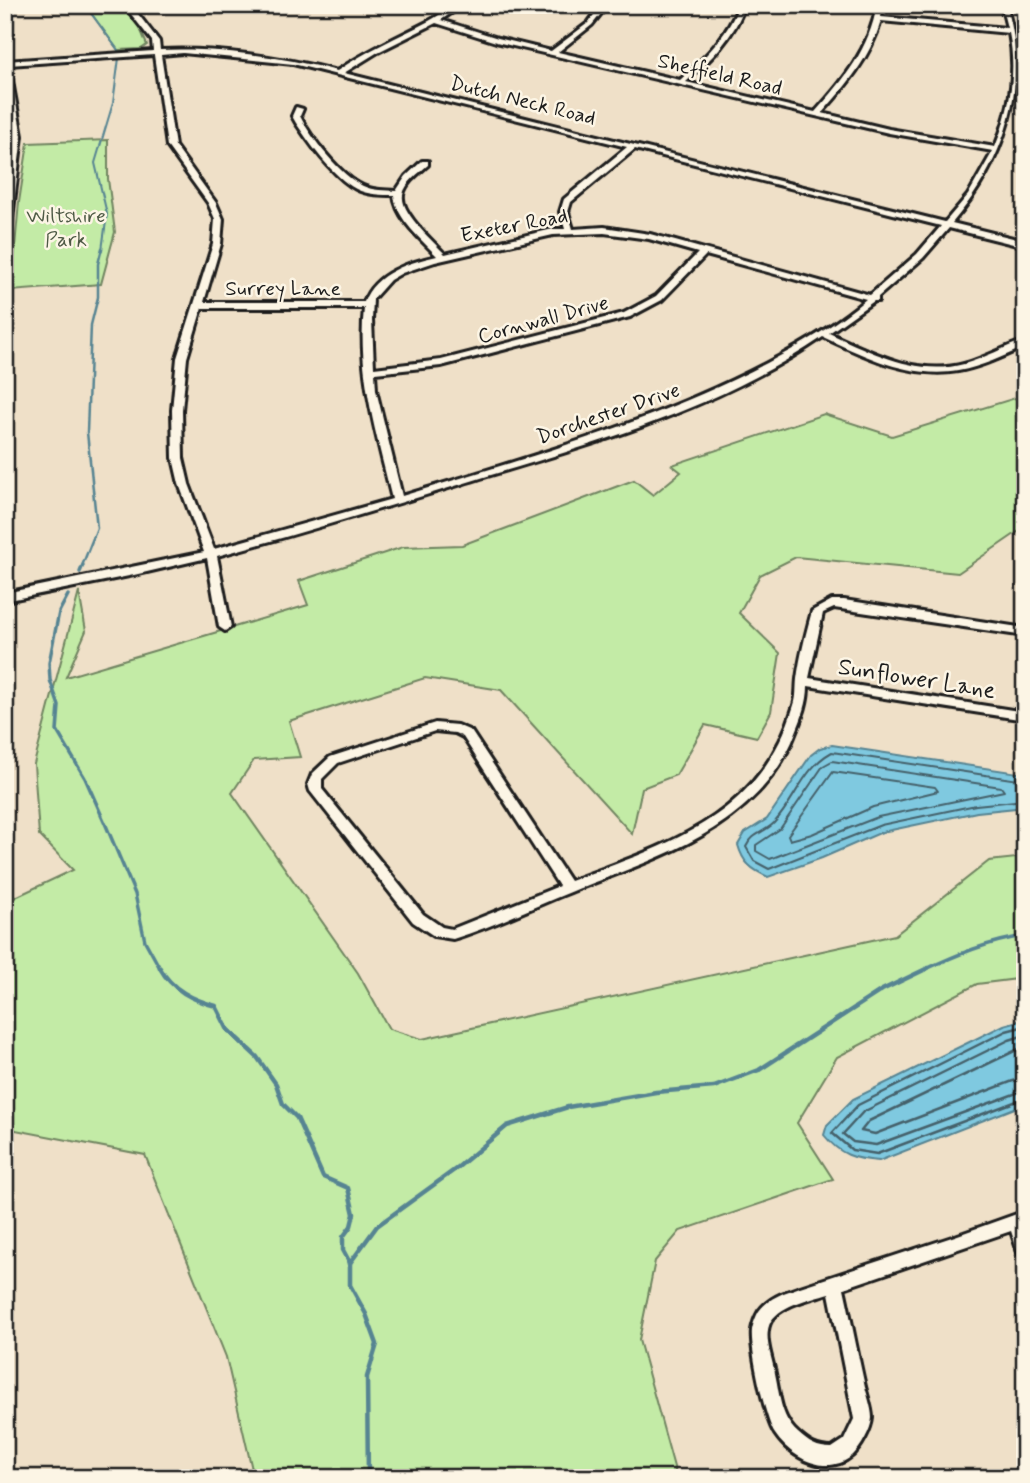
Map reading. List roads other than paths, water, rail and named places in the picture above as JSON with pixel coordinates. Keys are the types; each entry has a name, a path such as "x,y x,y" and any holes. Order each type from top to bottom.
{"street":[{"path":"127,5 165,46 183,51"},
{"path":"340,72 460,5"},
{"path":"553,53 590,24 605,5"},
{"path":"681,83 720,46 731,31 742,5"},
{"path":"817,114 865,58 879,19 880,5"},
{"name":"Dorchester Drive","path":"5,597 125,574 210,554 599,439 664,415 751,376 826,335 875,299 913,265 949,225 980,184 999,150 1016,98 1021,63 1006,12"},
{"path":"879,19 1013,31"},
{"name":"Sheffield Road","path":"435,21 480,36 917,137 999,150"},
{"path":"153,36 171,146 212,203 219,219 217,244 188,334 178,383 178,458 189,501 210,554 225,627"},
{"name":"Dutch Neck Road","path":"5,63 155,51 277,59 340,72 1025,244"},
{"path":"5,63 17,123 17,147 5,243"},
{"path":"299,109 296,116 303,130 350,182 372,192 399,193"},
{"path":"5,125 17,123"},
{"path":"569,229 564,212 567,201 634,146"},
{"path":"399,193 425,163"},
{"path":"399,193 403,212 443,257"},
{"name":"Exeter Road","path":"368,305 373,292 387,278 416,264 569,229 626,232 875,299"},
{"name":"Cornwall Drive","path":"369,371 441,363 627,315 659,298 704,251"},
{"name":"Surrey Lane","path":"197,305 368,305"},
{"path":"368,305 371,390 398,500"},
{"path":"826,335 881,360 906,367 933,370 970,365 1025,343"},
{"path":"567,888 467,734 457,729 435,727 334,760 316,777 314,784 320,797 418,918 439,932 453,933 467,929 688,840 734,812 764,783 788,743 801,703 818,611 832,604 1025,632"},
{"name":"Sunflower Lane","path":"803,681 1025,716"},
{"path":"835,1283 863,1419 858,1437 851,1447 841,1454 829,1457 801,1448 775,1421 759,1336 765,1316 780,1303 835,1283 1020,1220 1025,1250"}],"water":[{"path":"832,745 1025,774 1025,807 977,812 882,832 822,858 768,877 748,865 738,845 745,833 767,819 811,755 820,748"},
{"path":"1025,1019 1025,1104 879,1161 848,1155 824,1135 827,1125 853,1099 1004,1025"}],"waterway":[{"path":"85,5 118,50"},
{"path":"102,250 107,214 95,163 113,103 119,58"},
{"path":"82,566 97,528 87,432 91,325 98,297 98,264 102,248"},
{"path":"80,572 83,565"},
{"path":"68,595 59,612 49,663 50,680 59,706 57,731 85,778 105,823 135,894 145,941 161,970"},
{"path":"924,970 973,949 1025,936"},
{"path":"160,968 184,993 216,1006 228,1030 257,1057 276,1084 283,1104 297,1118 323,1177 348,1188 354,1214 351,1226 343,1237 343,1250 350,1263"},
{"path":"350,1263 377,1226 457,1168 507,1126 568,1107 656,1092 714,1087 759,1070 882,990 928,968"},
{"path":"350,1263 350,1285 366,1314 377,1344 367,1377 368,1478"}],"park label":[{"name":"Wiltshire Park","path":"66,227"}]}
